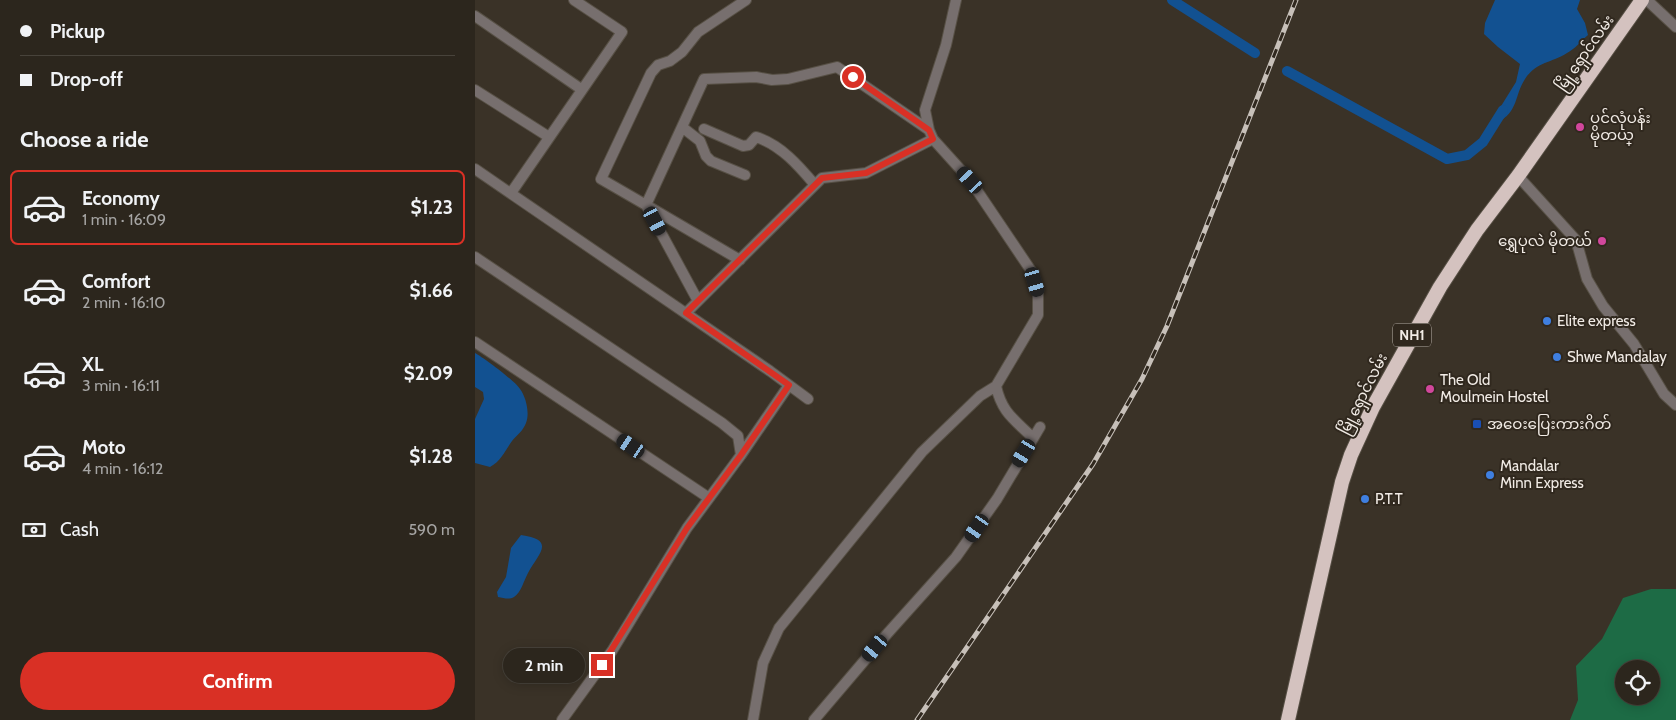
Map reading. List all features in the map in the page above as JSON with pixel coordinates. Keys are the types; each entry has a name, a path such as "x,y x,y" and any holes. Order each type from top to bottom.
{"highway":[{"name":"မြို့ရှောင်လမ်း","path":"1288,720 1336,509 1351,455 1373,408 1440,287 1477,230 1518,176 1642,0"}],"street":[{"path":"511,193 621,32 574,0"},
{"path":"740,260 601,179 651,73 658,65 682,52 698,32 746,0"},
{"path":"931,135 925,110 945,45 956,0"},
{"path":"1647,0 1676,27"},
{"path":"475,16 581,89"},
{"path":"646,205 704,79 756,77 780,80 837,67 931,135 970,180 1031,272 1038,293 1038,315 996,386 980,396 922,452 779,628 763,664 753,720"},
{"path":"475,90 549,137"},
{"path":"682,127 700,141 706,156 711,161 745,175"},
{"path":"704,129 743,146 749,145 756,137 763,140 795,160 815,185"},
{"path":"686,313 822,178 866,173 931,135"},
{"path":"475,169 808,399"},
{"path":"1518,176 1576,240 1587,279 1603,306 1634,344 1664,394 1676,405"},
{"path":"646,205 698,301"},
{"path":"475,257 722,423 738,436 741,455"},
{"path":"475,342 709,498"},
{"path":"562,720 612,651 687,528 741,455 789,385"},
{"path":"996,386 1005,412 1033,438"},
{"path":"814,720 887,634 957,557 997,498 1040,427"}],"green space":[{"path":"1651,589 1676,589 1676,720 1570,720 1578,700 1576,666 1602,639 1623,598"}],"water":[{"path":"1495,0 1580,0 1577,9 1585,23 1588,35 1570,51 1530,73 1522,85 1513,108 1497,123 1493,119 1516,82 1520,64 1484,34 1485,23"},
{"path":"475,353 499,369 517,385 527,405 526,423 500,459 490,467 475,463 475,419 484,399 483,392 475,387"},
{"path":"521,535 539,540 542,544 542,549 516,595 510,598 498,597 497,592 506,577 511,548"}],"waterway":[{"path":"1172,0 1255,53"},
{"path":"1287,71 1447,159 1467,155 1483,142 1503,110"}],"railway":[{"path":"917,720 1093,464 1142,379 1167,326 1296,0"}],"place":[{"name":"ပင်လုံပန်း မိုတယ္","path":"1580,127"},
{"name":"ရွှေပုလဲ မိုတယ်","path":"1602,241"},
{"name":"Elite express","path":"1547,321"},
{"name":"Shwe Mandalay","path":"1557,357"},
{"name":"The Old Moulmein Hostel","path":"1430,389"},
{"name":"အဝေးပြေးကားဂိတ်","path":"1477,424"},
{"name":"Mandalar Minn Express","path":"1490,475"},
{"name":"P.T.T","path":"1365,499"}],"route":[{"path":"602,665 687,528 741,455 789,385 686,313 822,178 866,173 933,139 929,130 853,77"}]}
